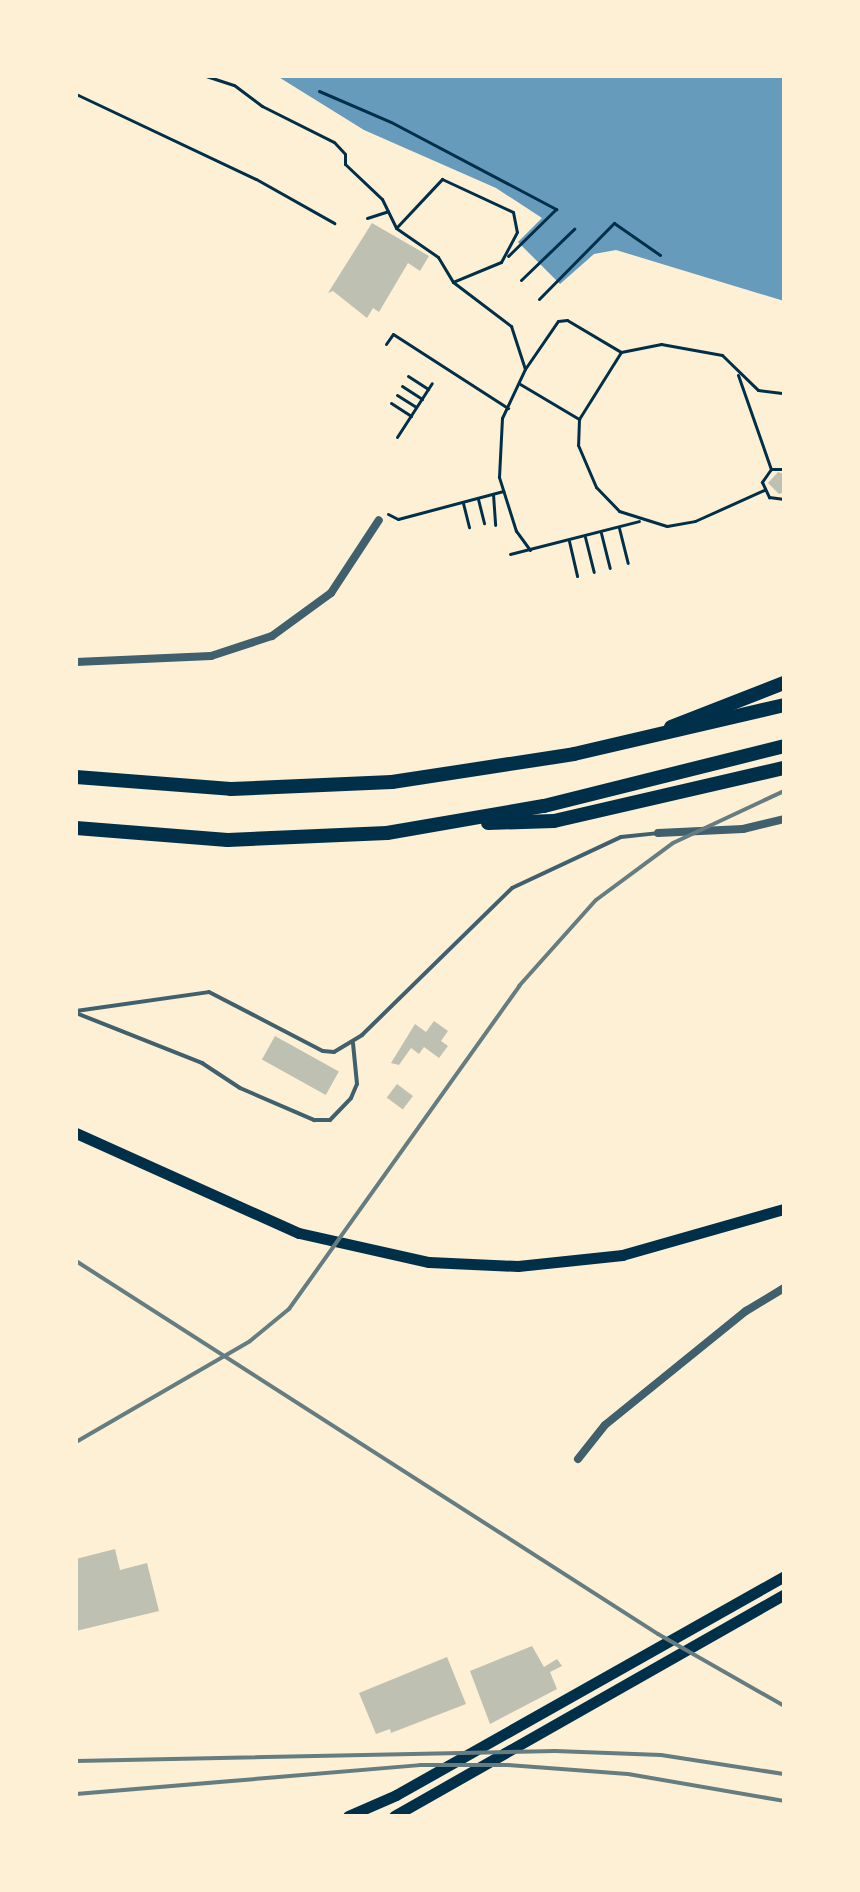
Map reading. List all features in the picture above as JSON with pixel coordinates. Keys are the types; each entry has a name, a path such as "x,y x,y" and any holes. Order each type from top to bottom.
{"highway":[{"path":"653,737 720,704 784,683"},
{"path":"76,777 200,788 342,786 496,768 653,737 784,705"},
{"path":"76,828 279,840 360,836 467,821 784,746"},
{"path":"467,821 554,821 784,768"}],"main road":[{"path":"76,1133 288,1228 380,1255 454,1264 548,1264 622,1255 784,1209"},
{"path":"348,1816 396,1795 607,1673 784,1576"},
{"path":"394,1816 784,1594"},
{"path":"607,1673 616,1689"}],"street":[{"path":"76,662 211,656 272,636 331,593 381,516"},
{"path":"658,833 738,829 784,819"},
{"path":"578,1459 605,1425 746,1311 784,1288"}],"lane":[{"path":"76,1012 209,992 323,1051 334,1052 353,1042 512,888 621,837 658,833"},
{"path":"76,1012 202,1063 240,1088 314,1120 330,1120 351,1098 357,1084 353,1042"}],"path":[{"path":"206,76 234,85 262,106 334,142 388,211 396,228 438,257 453,282 511,326 525,369"},
{"path":"319,91 391,122 556,209 508,256"},
{"path":"76,94 256,179 334,223"},
{"path":"396,228 442,179 513,212 517,232 501,262 453,282"},
{"path":"367,218 388,211"},
{"path":"539,299 614,223 660,255"},
{"path":"521,280 574,229"},
{"path":"530,550 516,531 503,491 497,445 508,408 525,369 558,321 567,320 621,352 661,344 722,355 737,374 758,390 784,393"},
{"path":"386,344 393,334 508,408"},
{"path":"621,352 579,419 583,464 596,487 619,511 639,521 667,526 695,521 764,490 771,469 737,374"},
{"path":"408,376 428,389"},
{"path":"397,437 432,383"},
{"path":"520,384 579,419"},
{"path":"402,386 422,399"},
{"path":"397,395 416,407"},
{"path":"391,403 411,416"},
{"path":"771,469 784,469"},
{"path":"764,490 769,497 784,499"},
{"path":"381,516 398,519 503,491"},
{"path":"493,494 495,525"},
{"path":"478,498 484,523"},
{"path":"463,502 469,527"},
{"path":"510,554 639,521"},
{"path":"619,527 628,563"},
{"path":"601,532 610,568"},
{"path":"585,536 594,572"},
{"path":"569,540 577,576"}],"water":[{"path":"277,76 784,76 784,301 616,250 594,254 560,284 518,242 542,218 496,188 364,130"}],"building":[{"path":"372,223 429,256 420,271 408,263 379,312 373,308 367,318 333,291 328,293"},
{"path":"778,472 784,474 784,492 779,494 768,483"},
{"path":"434,1021 448,1031 441,1041 448,1046 439,1058 424,1047 419,1054 411,1048 399,1065 391,1063 415,1024 426,1032"},
{"path":"275,1036 339,1071 326,1095 262,1060"},
{"path":"397,1084 413,1096 403,1110 387,1098"},
{"path":"115,1549 120,1570 147,1563 159,1611 76,1631 76,1559"},
{"path":"532,1646 544,1667 557,1659 562,1666 550,1672 557,1689 490,1724 470,1671"},
{"path":"447,1657 466,1704 391,1733 390,1729 376,1734 359,1693"}],"railway":[{"path":"76,1442 250,1341 289,1309 519,986 596,900 673,843 784,791"},
{"path":"76,1261 658,1634 784,1706"},
{"path":"76,1761 555,1751 661,1755 784,1774"},
{"path":"76,1794 420,1765 507,1765 628,1774 784,1801"}]}
